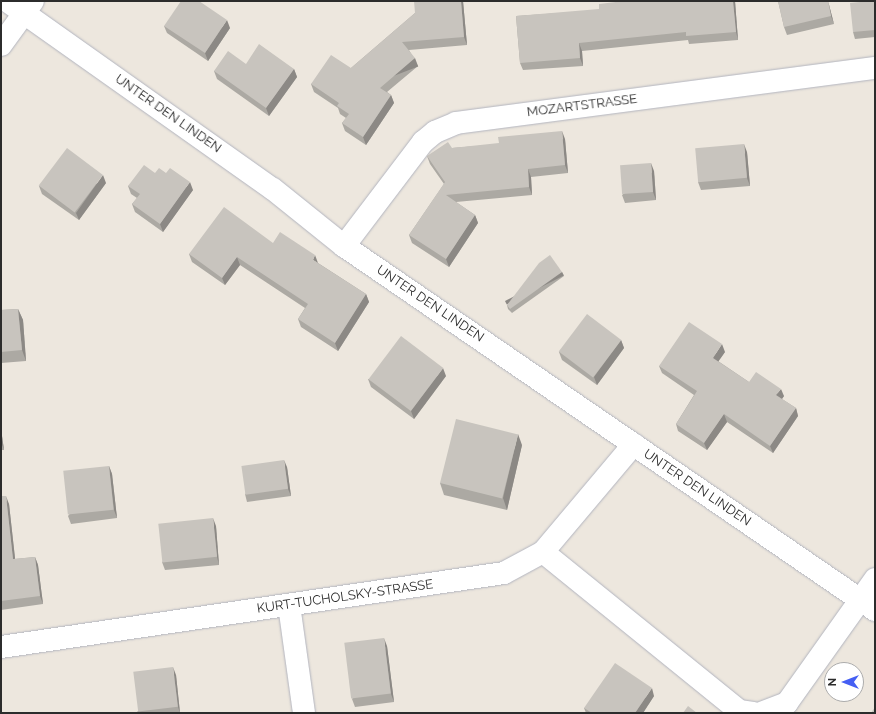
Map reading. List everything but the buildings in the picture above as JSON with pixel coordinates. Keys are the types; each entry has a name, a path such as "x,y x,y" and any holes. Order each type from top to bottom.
{"street":[{"name":"UNTER DEN LINDEN","path":"7,1 29,7 273,188 344,246 868,605"},
{"path":"1,45 29,7"},
{"name":"MOZARTSTRASSE","path":"344,246 423,142 435,132 456,123 875,68"},
{"name":"KURT-TUCHOLSKY-STRASSE","path":"1,647 289,606 504,573 543,552 634,444"},
{"path":"543,552 739,711 753,713"},
{"path":"761,713 786,703 868,605 875,579"},
{"path":"289,606 304,713"}]}
